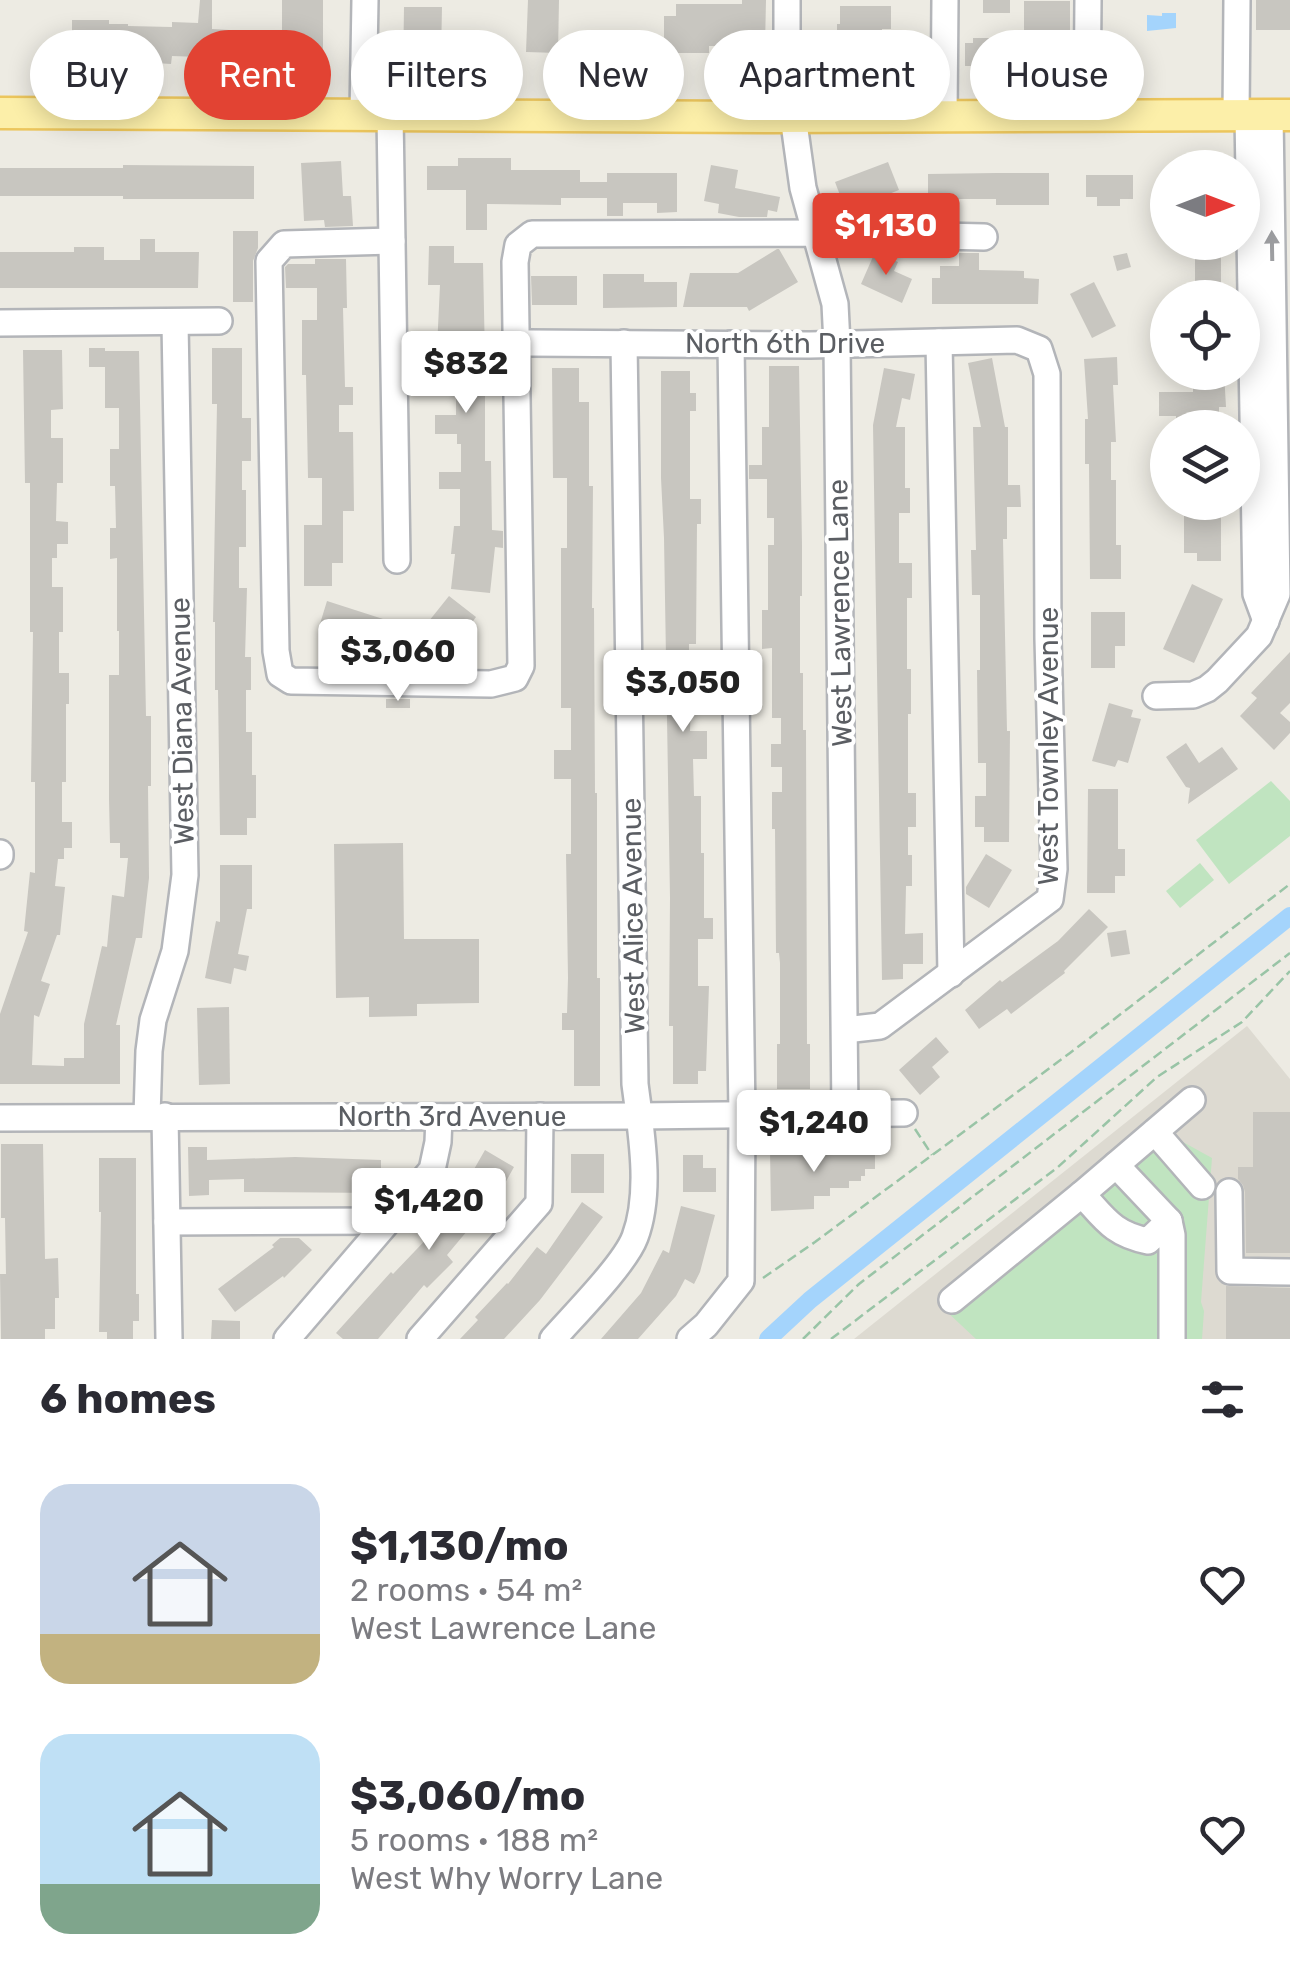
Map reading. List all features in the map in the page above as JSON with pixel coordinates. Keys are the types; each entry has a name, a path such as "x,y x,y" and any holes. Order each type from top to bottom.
{"main road":[{"path":"0,113 351,114"},
{"path":"523,115 704,116"},
{"path":"1144,116 1261,116"}],"street":[{"path":"365,0 368,30"},
{"name":"West Lawrence Lane","path":"787,0 787,30"},
{"path":"945,30 946,0"},
{"path":"1088,0 1088,30"},
{"path":"1156,696 1193,694 1207,689 1258,636 1274,594 1264,446 1261,116 1237,0"},
{"path":"378,120 392,242 397,560"},
{"name":"West Lawrence Lane","path":"793,120 803,188 835,304 846,1114"},
{"path":"392,242 284,244 269,262 276,650 280,674 291,681 491,684 515,678 521,666 515,262 518,245 532,234 984,237"},
{"path":"0,324 219,321"},
{"name":"West Diana Avenue","path":"169,1339 167,1222 149,1051 153,1020 175,951 185,874 175,322"},
{"name":"North 6th Drive","path":"529,343 1017,340 1039,349"},
{"path":"939,342 951,974"},
{"name":"West Alice Avenue","path":"553,1339 619,1263 635,1239 642,1206 643,1151 635,1065 624,343"},
{"path":"690,1339 740,1281 742,1115 730,344"},
{"name":"West Townley Avenue","path":"846,1030 880,1026 1050,898 1054,869 1047,374 1039,349"},
{"path":"952,1300 1192,1100"},
{"name":"North 3rd Avenue","path":"0,1118 904,1113"},
{"path":"287,1339 432,1170 438,1116"},
{"path":"420,1339 539,1203 540,1116"},
{"path":"1155,1132 1202,1186"},
{"path":"1116,1164 1170,1221 1172,1339"},
{"path":"1229,1192 1230,1272 1290,1272"},
{"path":"1082,1194 1115,1230 1130,1238 1148,1241 1170,1221"},
{"path":"167,1222 386,1221"}],"path":[{"path":"760,1280 1290,884"},
{"path":"802,1339 859,1284 1290,953"},
{"path":"831,1339 1058,1167 1158,1076 1242,1022 1290,971"},
{"path":"904,1113 904,1128 913,1128 932,1155"}],"shaded area":[{"path":"1247,1026 1290,1079 1290,1339 854,1339"}],"green space":[{"path":"1271,781 1290,801 1290,836 1229,884 1196,840"},
{"path":"1200,863 1214,880 1180,908 1166,891"},
{"path":"1154,1126 1212,1158 1201,1302 1202,1339 976,1339 945,1310 951,1296"}],"water":[{"path":"1176,13 1176,28 1147,31 1147,15"}],"building":[{"path":"200,0 212,0 212,29 229,30 184,30 184,56 172,56 171,64 164,64 164,30 72,30 72,20 109,20 109,24 128,26 198,23"},
{"path":"282,0 323,0 323,30 282,30"},
{"path":"528,0 559,0 558,30 543,30 543,53 526,52"},
{"path":"742,0 766,0 765,30 704,30 704,53 684,53 684,30 664,30 664,16 676,16 676,4 742,4"},
{"path":"983,0 1010,0 1010,13 983,13"},
{"path":"1256,0 1290,0 1290,30 1256,30"},
{"path":"1024,1 1070,1 1070,30 1024,30"},
{"path":"840,6 891,6 891,29 837,30"},
{"path":"404,7 442,7 442,30 404,30"},
{"path":"965,43 970,43 970,66 965,66"},
{"path":"458,158 511,158 511,170 580,170 580,182 607,182 607,173 677,173 677,212 657,213 657,203 623,203 623,216 607,216 607,198 561,198 561,205 487,204 487,230 466,230 466,190 427,190 427,166 458,166"},
{"path":"341,161 343,196 351,196 353,226 325,227 324,220 304,221 301,163"},
{"path":"888,162 899,190 846,211 835,182"},
{"path":"711,165 738,170 735,188 780,197 777,212 768,210 767,217 718,213 719,204 704,201"},
{"path":"254,166 254,199 0,196 0,168"},
{"path":"1049,173 1049,205 996,205 996,199 954,199 954,206 928,206 928,174"},
{"path":"1086,175 1133,175 1133,199 1120,199 1120,206 1097,206 1097,197 1086,197"},
{"path":"233,231 258,231 253,302 233,302"},
{"path":"140,239 155,239 155,252 199,252 198,288 0,288 0,252 74,252 74,247 104,247 104,260 140,260"},
{"path":"429,246 454,246 454,263 483,263 485,358 479,358 479,386 485,386 485,461 491,461 492,530 503,531 503,548 495,547 490,593 451,589 454,526 460,526 460,489 439,489 439,472 461,472 461,444 457,444 457,434 435,434 435,415 456,415 456,372 441,372 441,348 437,348 440,285 428,285"},
{"path":"777,249 798,282 749,311 747,307 683,307 690,273 738,273"},
{"path":"875,252 898,262 894,271 912,279 902,303 861,284"},
{"path":"959,253 979,253 979,270 1024,271 1024,278 1039,279 1038,304 932,304 932,278 940,278 940,266 959,266"},
{"path":"1127,253 1131,267 1117,271 1113,256"},
{"path":"315,259 346,259 345,387 353,387 353,405 339,405 339,432 353,432 354,511 343,511 343,563 332,563 332,586 304,586 304,525 322,525 322,478 308,478 306,375 302,375 302,320 317,320 317,288 286,288 288,264 315,264"},
{"path":"1195,260 1221,260 1221,280 1195,280"},
{"path":"603,274 644,274 644,282 677,282 677,307 603,308"},
{"path":"531,276 577,276 577,305 532,305"},
{"path":"1094,282 1116,326 1092,338 1070,294"},
{"path":"89,348 139,351 146,716 151,716 149,878 142,938 136,938 116,1025 120,1025 120,1084 0,1084 0,1014 28,932 24,931 30,872 35,873 30,483 25,483 23,350 62,350 63,409 51,410 51,438 63,438 63,483 57,483 56,521 68,522 68,544 57,544 57,558 52,558 52,587 63,587 59,673 69,673 69,704 62,822 72,822 72,848 64,848 64,859 58,859 55,886 65,887 60,935 41,981 50,984 39,1017 34,1015 32,1065 64,1066 64,1058 84,1058 84,1024 102,946 107,947 112,895 124,897 128,858 120,858 120,843 110,843 109,799 109,675 119,675 117,558 110,559 110,528 116,528 110,449 119,449 119,408 105,408 105,367 89,367"},
{"path":"212,348 242,348 242,418 251,418 251,461 242,461 246,547 239,547 239,588 247,588 245,657 251,657 246,732 252,732 252,775 256,775 256,818 247,818 247,835 220,835 213,622 217,404 212,404"},
{"path":"1117,357 1118,385 1113,385 1116,442 1111,442 1111,480 1116,480 1116,545 1121,545 1121,579 1090,579 1084,359"},
{"path":"992,358 1008,427 1008,485 1020,485 1021,507 1007,507 1007,539 1003,539 1010,731 1009,842 984,842 984,827 975,827 975,796 986,796 986,763 978,763 980,595 972,595 971,550 976,550 973,427 981,427 968,363"},
{"path":"769,366 799,366 800,673 806,730 810,1089 777,1089 780,963 776,953 772,792 782,792 782,767 771,767 771,744 781,744 781,718 772,718 772,648 762,649 762,610 768,610 768,545 774,545 774,518 767,518 767,479 749,479 749,465 762,465 762,427 769,427"},
{"path":"552,368 579,368 579,402 589,402 600,1086 574,1086 574,1030 562,1030 562,1013 567,1013 566,854 571,854 571,779 554,779 554,750 571,750 571,708 561,708 561,548 567,548 567,478 553,478"},
{"path":"884,368 915,374 910,400 902,398 896,427 905,427 905,488 910,488 910,513 899,513 899,563 912,563 912,598 907,598 907,669 911,669 908,793 916,793 916,827 908,827 912,886 906,886 905,934 923,933 923,964 903,964 903,979 882,980 873,425"},
{"path":"661,371 690,371 690,393 696,393 696,411 690,411 690,499 701,499 701,524 697,524 696,644 689,644 689,672 698,672 698,700 691,700 690,731 707,731 707,759 693,759 694,796 701,796 704,918 713,918 713,939 698,939 698,986 709,986 706,1071 698,1071 698,1084 673,1084 673,1026 669,1026"},
{"path":"1225,390 1226,407 1159,410 1159,392"},
{"path":"1184,520 1221,520 1221,561 1197,561 1197,553 1184,553"},
{"path":"1192,584 1223,599 1194,663 1163,649"},
{"path":"449,596 476,617 462,636 473,644 455,667 442,656 437,662 394,629 384,662 360,654 364,642 319,627 327,601 411,628 417,620 425,626"},
{"path":"1091,612 1125,612 1125,646 1115,646 1115,668 1091,668"},
{"path":"1290,652 1290,703 1280,713 1290,722 1290,733 1274,750 1240,716 1257,698 1251,693"},
{"path":"386,699 410,699 410,708 386,708"},
{"path":"1109,703 1133,710 1131,717 1141,719 1128,763 1118,760 1115,767 1092,761"},
{"path":"1186,743 1199,763 1222,747 1238,769 1188,804 1190,788 1166,757"},
{"path":"1088,789 1118,789 1118,849 1125,849 1125,876 1115,876 1115,893 1087,893"},
{"path":"403,843 404,939 479,939 479,1003 417,1004 417,1016 369,1017 369,997 336,998 334,844"},
{"path":"986,854 1012,870 989,908 966,894 966,887"},
{"path":"220,865 252,865 252,909 247,909 238,954 249,956 246,971 234,968 231,984 205,978 216,921 220,922"},
{"path":"1089,909 1108,927 1065,973 1011,1014 1007,1009 979,1029 965,1010 1000,980 1058,941"},
{"path":"1126,930 1130,954 1111,957 1107,933"},
{"path":"229,1007 230,1084 199,1085 197,1008"},
{"path":"936,1037 949,1052 932,1067 940,1077 920,1095 899,1070"},
{"path":"1253,1112 1290,1112 1290,1253 1246,1253 1245,1192 1238,1179 1238,1167 1253,1167"},
{"path":"1,1144 43,1144 45,1259 58,1258 59,1298 55,1298 55,1329 45,1329 45,1339 1,1339 0,1274 6,1274"},
{"path":"188,1147 207,1147 207,1160 381,1160 381,1193 244,1192 244,1179 209,1180 209,1195 189,1196"},
{"path":"875,1149 875,1169 865,1169 861,1181 849,1181 849,1188 830,1188 830,1196 814,1196 814,1209 771,1211 770,1150"},
{"path":"485,1150 514,1167 495,1201 447,1255 453,1262 427,1288 424,1285 378,1339 343,1339 336,1333 436,1229 432,1227 461,1192"},
{"path":"571,1154 604,1154 604,1193 571,1193"},
{"path":"683,1155 703,1155 703,1168 716,1168 716,1192 683,1192"},
{"path":"99,1158 136,1158 139,1321 133,1321 133,1339 107,1339 107,1332 99,1332"},
{"path":"582,1202 603,1217 540,1300 504,1339 460,1339 537,1247 546,1254"},
{"path":"681,1206 715,1215 694,1284 685,1279 676,1296 638,1339 601,1339 641,1293 663,1250 669,1253"},
{"path":"280,1238 299,1238 312,1250 284,1278 235,1312 218,1289 274,1247"},
{"path":"1226,1286 1290,1288 1290,1339 1226,1339"},
{"path":"212,1320 240,1321 240,1339 211,1339"}],"waterway":[{"path":"768,1339 810,1300 1290,916"}]}
